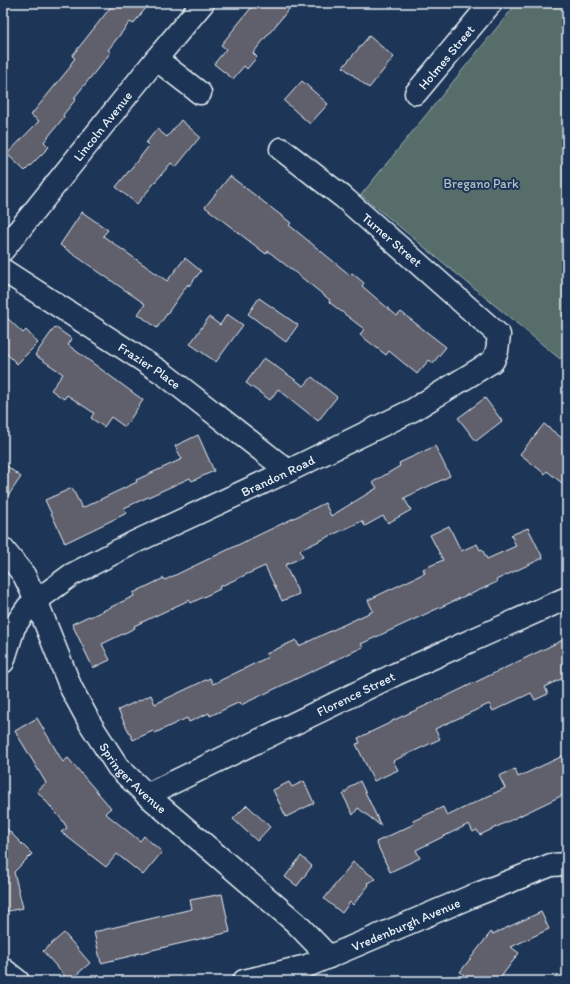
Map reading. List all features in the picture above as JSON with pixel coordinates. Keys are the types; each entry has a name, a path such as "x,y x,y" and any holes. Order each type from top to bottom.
{"street":[{"name":"Lincoln Avenue","path":"3,250 156,58 203,3"},
{"name":"Holmes Street","path":"416,93 491,3"},
{"path":"156,58 200,93"},
{"name":"Turner Street","path":"281,149 343,197 499,335"},
{"name":"Frazier Place","path":"3,270 164,374 288,471"},
{"name":"Brandon Road","path":"3,662 14,627 28,607 71,575 129,545 288,471 411,411 493,361 497,351 499,335"},
{"name":"Springer Avenue","path":"3,549 24,575 36,600 71,688 91,725 118,767 147,795 296,923 329,957"},
{"name":"Florence Street","path":"147,795 396,674 567,598"},
{"name":"Vredenburgh Avenue","path":"244,981 307,966 470,897 551,865 567,864"},
{"path":"3,969 18,981"}],"green space":[{"name":"Bregano Park","path":"517,3 567,3 567,351 560,359 361,195"}],"building":[{"path":"114,3 150,3 133,24 130,22 108,50 111,52 74,98 76,99 63,115 64,117 44,142 49,147 25,171 7,154 39,121 31,115 71,66 70,65 75,58 72,56"},
{"path":"255,3 294,3 253,53 257,57 247,69 244,66 233,79 214,64 226,49 221,45"},
{"path":"369,36 394,57 369,88 343,67"},
{"path":"302,81 328,104 310,124 284,101"},
{"path":"181,120 200,137 176,167 171,163 137,204 116,187 149,146 146,143 157,129 167,137"},
{"path":"230,176 291,223 289,225 350,275 352,273 364,283 362,286 397,316 401,312 446,347 433,363 429,360 417,374 389,351 386,355 360,335 364,329 329,302 330,300 268,251 266,254 205,207"},
{"path":"82,212 108,230 103,236 167,281 185,258 201,271 189,286 188,284 157,328 138,314 145,304 60,245"},
{"path":"259,298 298,325 286,342 248,314"},
{"path":"3,314 23,333 26,330 38,343 17,364 3,350"},
{"path":"227,314 243,325 216,362 190,344 209,317 220,325"},
{"path":"55,327 72,339 68,345 143,400 125,427 111,417 104,427 91,418 94,413 67,395 64,399 51,390 63,374 35,355"},
{"path":"264,358 304,386 312,377 337,397 318,421 278,389 270,400 246,383"},
{"path":"485,398 502,421 476,441 458,418"},
{"path":"544,424 567,442 567,487 547,471 545,474 520,454"},
{"path":"198,435 214,471 192,481 190,478 124,508 127,513 65,543 45,500 72,488 82,508 137,482 136,480 182,459 175,446"},
{"path":"435,446 450,476 404,498 411,510 388,523 383,516 365,526 362,521 300,550 303,557 285,565 299,594 282,601 265,566 219,587 220,589 191,603 189,600 134,626 135,628 102,644 110,660 93,668 72,624 134,596 133,593 164,578 165,580 325,503 331,516 377,488 373,482 400,466 399,463"},
{"path":"3,463 21,477 3,503"},
{"path":"449,526 461,551 477,544 480,550 482,549 487,559 516,546 511,535 528,528 543,558 496,580 497,582 361,644 363,647 241,705 240,702 210,716 209,713 189,722 187,718 155,733 153,731 133,740 118,710 151,695 155,704 210,678 213,684 268,657 266,654 296,640 299,646 373,611 368,600 425,573 423,569 443,560 430,535"},
{"path":"567,638 567,676 545,687 548,694 535,700 531,693 493,711 489,704 435,729 440,739 393,761 398,770 374,781 356,744 360,743 358,738"},
{"path":"37,718 63,762 68,758 111,808 105,813 140,841 144,836 162,852 143,875 117,854 106,867 61,832 67,828 63,821 37,791 46,783 15,731"},
{"path":"567,754 567,793 480,835 477,830 473,832 469,824 416,850 420,858 390,872 376,842 414,824 413,821 443,807 447,816 505,788 499,776 515,769 518,777"},
{"path":"304,781 314,803 286,817 273,790 289,782 292,787"},
{"path":"360,781 381,826 358,808 353,815 343,795 351,786"},
{"path":"247,805 270,827 257,841 233,819"},
{"path":"3,825 32,854 14,872 23,908 3,912"},
{"path":"301,856 312,866 297,886 285,877"},
{"path":"353,862 376,879 367,883 369,885 353,905 350,902 342,913 324,899"},
{"path":"222,894 230,932 101,963 94,932 192,909 190,900"},
{"path":"541,912 549,929 511,947 519,953 498,981 472,981 460,972 491,932 493,934"},
{"path":"64,933 90,963 69,981 43,951"}]}
